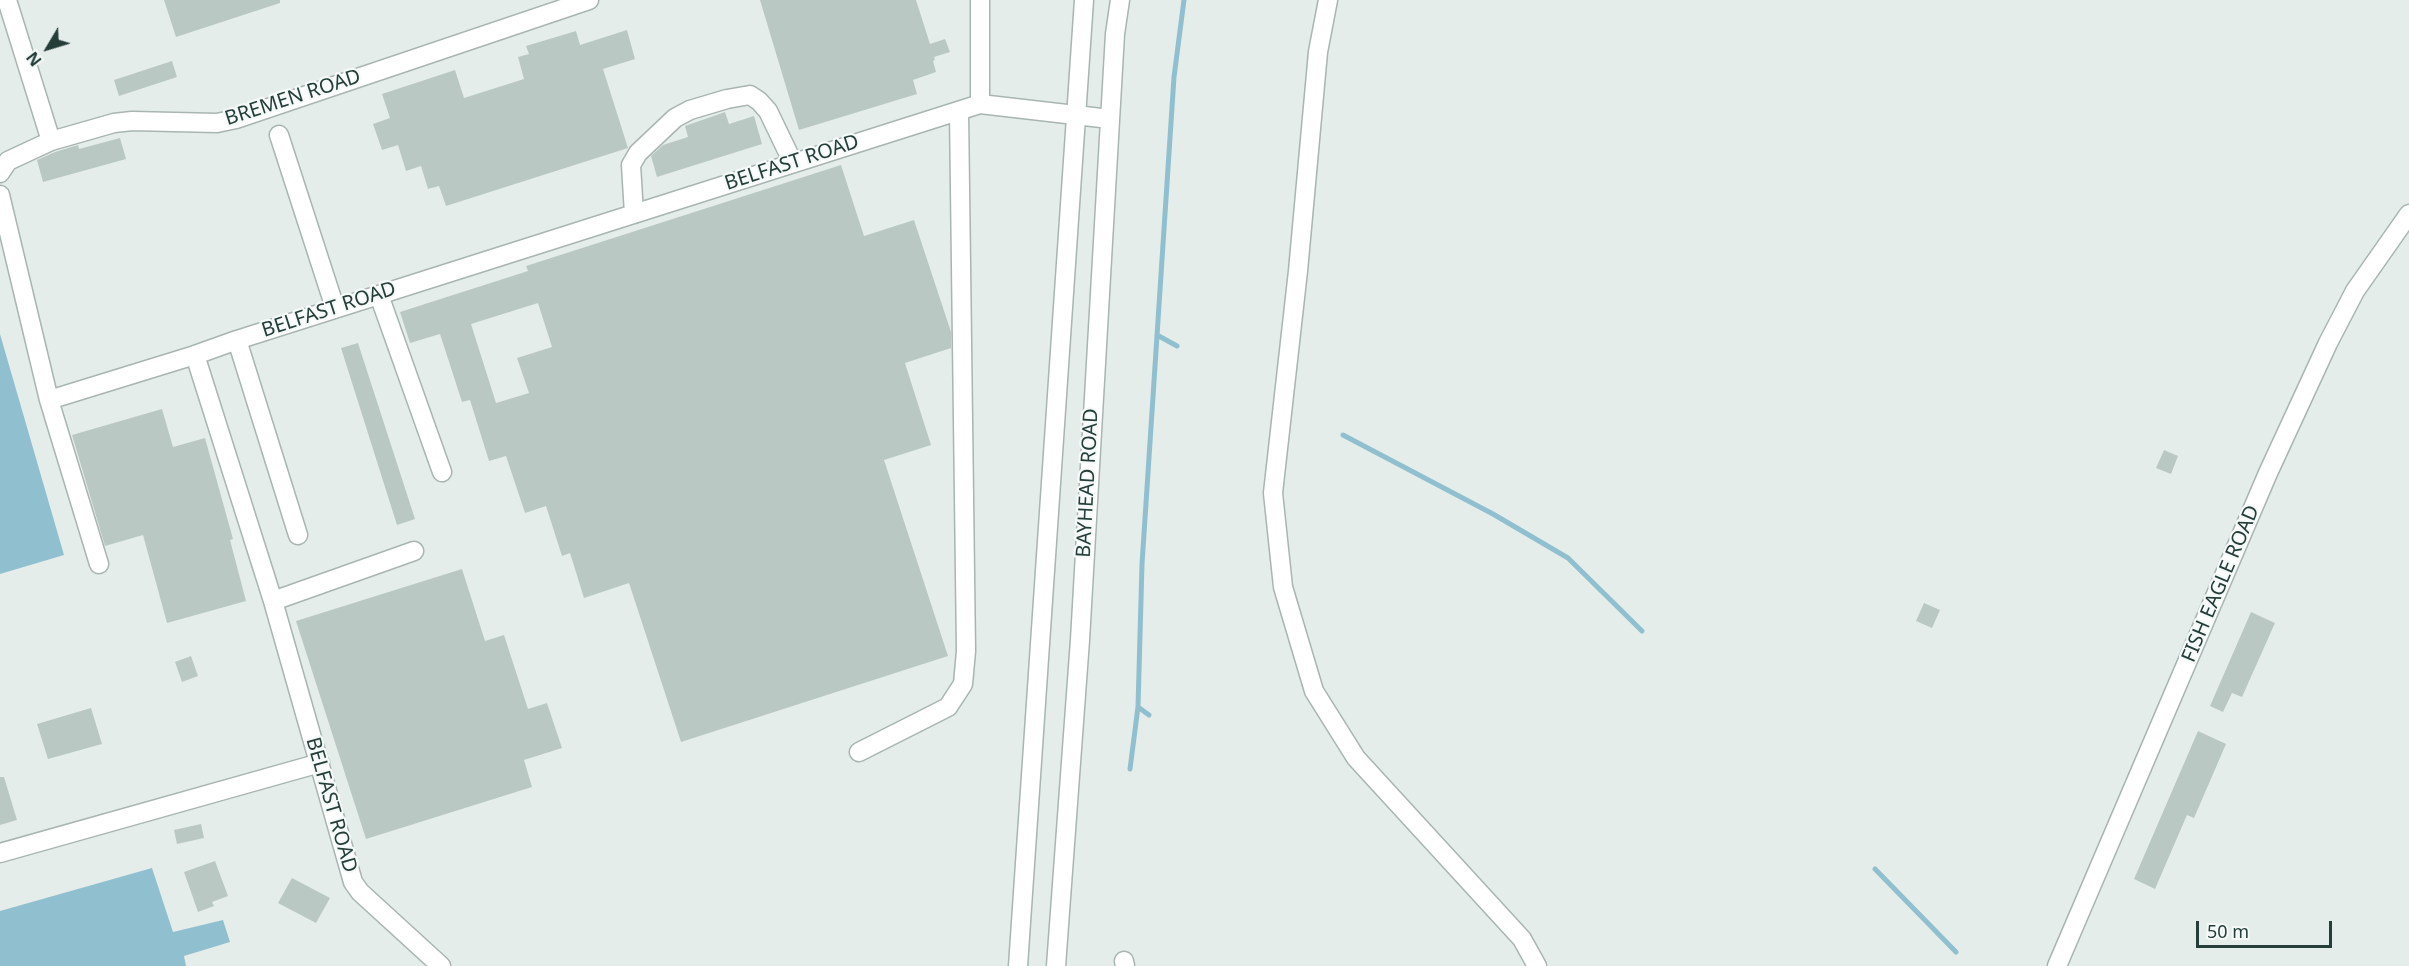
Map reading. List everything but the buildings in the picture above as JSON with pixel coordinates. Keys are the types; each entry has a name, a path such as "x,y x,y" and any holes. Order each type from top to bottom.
{"street":[{"path":"8,0 51,141"},
{"name":"BREMEN ROAD","path":"0,173 8,160 51,141 114,123 132,121 217,123 589,0"},
{"path":"980,0 980,104"},
{"name":"BAYHEAD ROAD","path":"1018,966 1083,0"},
{"name":"BAYHEAD ROAD","path":"1056,966 1080,640 1115,34 1120,0"},
{"path":"1328,0 1318,52 1298,271 1274,493 1283,587 1314,691 1356,758 1522,939 1537,966"},
{"path":"634,214 631,165 638,153 675,118 718,102 750,95 759,101 768,111 793,163"},
{"name":"BELFAST ROAD","path":"441,966 355,885 273,601 195,355 335,308 980,104 1110,119"},
{"path":"858,752 948,707 963,684 966,651 959,111"},
{"path":"279,135 335,308"},
{"path":"0,195 3,218 49,400 99,564"},
{"name":"FISH EAGLE ROAD","path":"2057,966 2268,473 2328,343 2355,291 2409,214"},
{"path":"379,295 442,472"},
{"path":"237,340 298,535"},
{"path":"49,400 195,355"},
{"path":"273,601 414,550"},
{"path":"0,853 320,763"}],"water":[{"path":"0,334 64,555 0,574"},
{"path":"152,868 173,932 223,920 230,942 184,956 186,966 0,966 0,911"}],"waterway":[{"path":"1130,769 1138,707 1142,564 1174,77 1184,0"},
{"path":"1157,335 1177,346"},
{"path":"1343,435 1493,514 1568,558 1642,631"},
{"path":"1138,707 1149,715"},
{"path":"1875,869 1956,952"}]}
